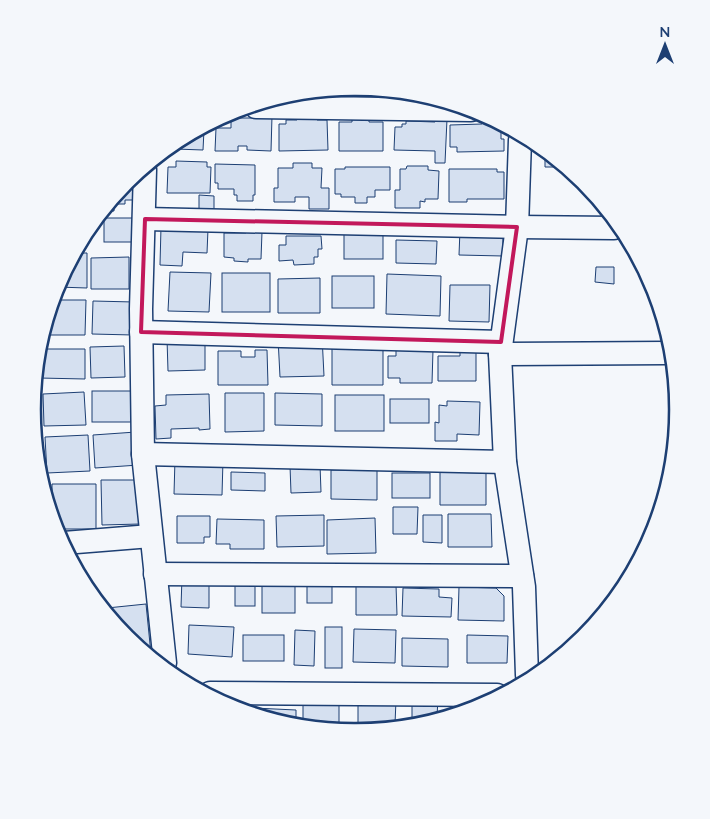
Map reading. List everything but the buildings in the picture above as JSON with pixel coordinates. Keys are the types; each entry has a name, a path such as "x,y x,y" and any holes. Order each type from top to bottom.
{"street":[{"path":"270,107 448,110"},
{"path":"520,143 517,227 501,348 505,462 522,576 527,671"},
{"path":"145,177 142,332 143,454 164,658"},
{"path":"144,219 611,228"},
{"path":"142,332 501,348 664,353"},
{"path":"143,454 505,462"},
{"path":"71,542 151,536"},
{"path":"155,574 522,576"},
{"path":"221,693 485,695"}],"highlighted area":[{"path":"145,219 517,227 501,342 141,332"}]}
